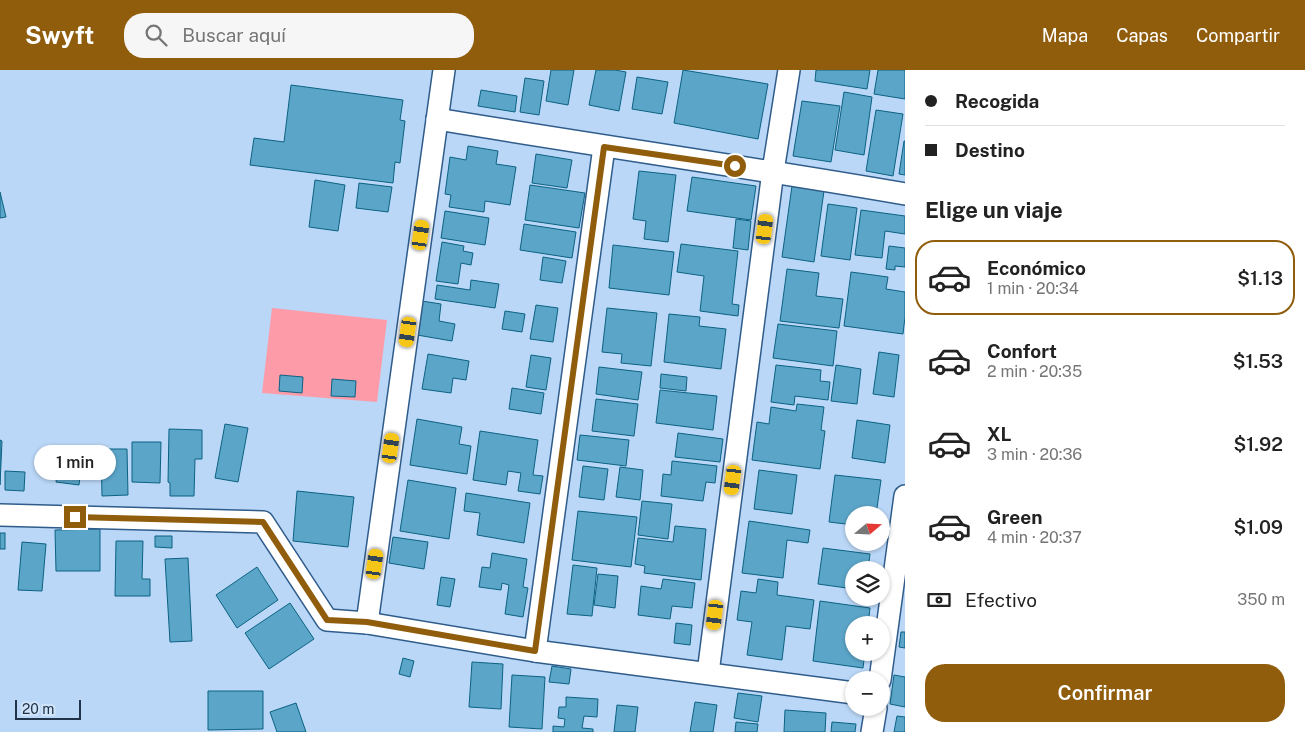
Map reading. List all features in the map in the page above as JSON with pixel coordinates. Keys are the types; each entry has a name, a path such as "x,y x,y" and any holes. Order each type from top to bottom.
{"street":[{"path":"367,622 444,70"},
{"path":"708,673 773,172 789,70"},
{"path":"437,118 604,147 905,194"},
{"path":"535,651 604,147"},
{"path":"882,671 898,599 905,496"},
{"path":"0,515 263,522 327,620 367,622 535,651 845,692"},
{"path":"872,732 875,716"}],"shaded area":[{"path":"272,308 387,320 377,402 262,393"}],"building":[{"path":"551,70 574,70 568,105 546,101"},
{"path":"596,70 626,72 619,111 589,105"},
{"path":"683,70 768,84 758,139 674,123"},
{"path":"816,70 870,70 867,89 815,81"},
{"path":"878,70 905,70 905,99 874,94"},
{"path":"637,77 668,82 662,114 632,109"},
{"path":"525,78 544,81 539,115 520,112"},
{"path":"291,85 403,100 400,120 405,121 400,163 395,162 393,183 250,165 254,138 284,142"},
{"path":"481,90 517,96 515,112 478,106"},
{"path":"844,92 872,97 864,155 835,150"},
{"path":"802,101 840,106 831,162 793,156"},
{"path":"876,110 903,114 893,176 866,171"},
{"path":"905,141 905,175 899,174"},
{"path":"468,146 498,151 496,164 516,167 510,205 485,201 484,212 449,207 451,195 445,194 450,157 466,160"},
{"path":"536,154 572,160 567,188 532,183"},
{"path":"639,171 676,175 668,242 644,239 646,221 633,219"},
{"path":"692,177 756,186 751,220 687,211"},
{"path":"315,180 345,185 338,231 309,227"},
{"path":"359,183 392,187 388,212 356,208"},
{"path":"530,185 585,193 579,228 525,220"},
{"path":"792,186 824,191 814,262 782,257"},
{"path":"0,192 6,217 0,218"},
{"path":"828,204 857,208 850,260 821,256"},
{"path":"861,210 905,216 905,234 885,231 882,258 855,255"},
{"path":"445,211 489,218 485,245 441,238"},
{"path":"736,219 751,221 748,250 733,248"},
{"path":"524,224 576,232 572,258 520,250"},
{"path":"442,242 464,246 463,251 473,253 471,265 461,263 458,284 436,281"},
{"path":"681,244 738,251 732,304 739,305 738,316 700,311 704,276 677,272"},
{"path":"613,245 674,252 669,295 609,288"},
{"path":"889,246 905,248 905,267 895,266 895,270 886,269"},
{"path":"543,257 566,261 562,283 540,280"},
{"path":"787,269 819,273 816,296 843,299 839,328 780,321"},
{"path":"851,272 888,277 886,289 905,292 903,334 844,326"},
{"path":"471,280 499,284 495,308 435,299 437,285 470,290"},
{"path":"422,301 441,304 439,321 455,324 452,341 417,335"},
{"path":"536,305 558,308 553,342 530,339"},
{"path":"607,308 657,313 651,366 621,363 622,354 602,352"},
{"path":"505,311 525,314 522,332 502,329"},
{"path":"669,314 700,317 699,326 726,329 721,369 664,362"},
{"path":"778,324 837,331 833,366 773,358"},
{"path":"879,352 899,355 894,397 873,394"},
{"path":"428,354 469,361 466,380 453,378 451,393 422,389"},
{"path":"531,355 551,358 546,390 526,387"},
{"path":"776,365 821,370 820,381 830,382 828,400 795,396 794,405 771,402"},
{"path":"836,365 861,369 857,404 831,401"},
{"path":"599,367 642,372 638,400 596,394"},
{"path":"661,374 687,377 686,391 660,388"},
{"path":"280,375 303,377 302,393 279,391"},
{"path":"332,379 356,381 355,397 331,396"},
{"path":"512,388 544,393 541,414 509,409"},
{"path":"660,390 717,396 713,430 656,423"},
{"path":"596,399 638,404 634,436 592,431"},
{"path":"797,404 824,407 821,430 825,431 820,469 752,460 757,422 769,424 771,407 796,411"},
{"path":"417,419 462,427 459,444 471,446 467,474 410,465"},
{"path":"857,420 890,425 885,463 852,458"},
{"path":"225,424 248,428 238,482 215,478"},
{"path":"169,429 202,430 202,459 195,459 194,496 170,496 170,483 168,482"},
{"path":"480,431 538,440 533,475 543,476 540,494 518,491 521,473 508,471 506,485 473,480"},
{"path":"678,433 723,439 720,462 675,457"},
{"path":"580,435 629,440 626,466 577,460"},
{"path":"0,440 2,441 0,485"},
{"path":"132,442 161,442 160,483 132,482"},
{"path":"101,449 127,449 128,495 102,496"},
{"path":"59,456 82,459 79,485 56,482"},
{"path":"672,461 717,466 715,483 706,482 703,501 661,496 663,474 671,475"},
{"path":"583,466 608,469 604,500 579,497"},
{"path":"620,467 643,470 640,500 616,497"},
{"path":"759,470 797,475 792,514 754,509"},
{"path":"5,471 25,472 24,491 5,490"},
{"path":"835,475 881,480 877,506 845,506 845,524 829,522"},
{"path":"408,480 456,488 449,539 400,531"},
{"path":"297,491 354,497 348,547 293,541"},
{"path":"466,493 530,503 524,543 477,535 480,513 464,511"},
{"path":"642,501 672,504 668,539 638,535"},
{"path":"578,511 637,517 631,567 572,560"},
{"path":"749,521 810,530 808,543 787,540 783,578 742,573"},
{"path":"675,526 706,529 701,580 644,573 645,566 635,564 638,538 673,542"},
{"path":"100,529 100,571 56,571 55,530"},
{"path":"0,533 5,533 5,549 0,549"},
{"path":"155,536 172,536 172,548 155,547"},
{"path":"393,537 428,542 424,569 389,563"},
{"path":"116,541 143,541 142,579 150,579 150,596 115,596"},
{"path":"22,542 46,544 42,591 18,590"},
{"path":"823,548 870,554 869,561 845,561 845,588 818,584"},
{"path":"492,553 527,559 523,587 528,588 523,617 505,614 509,585 502,583 501,590 479,587 482,567 490,568"},
{"path":"188,558 192,641 170,642 165,559"},
{"path":"573,565 597,568 592,616 567,614"},
{"path":"257,567 278,600 237,628 216,595"},
{"path":"598,574 618,576 615,608 594,605"},
{"path":"441,577 455,579 450,607 437,605"},
{"path":"663,579 695,583 692,608 672,606 670,619 638,615 641,586 661,589"},
{"path":"758,579 778,582 777,595 814,600 810,629 786,626 782,660 747,655 752,622 737,620 741,591 756,593"},
{"path":"820,601 870,608 869,616 845,616 845,661 864,661 863,668 813,661"},
{"path":"290,603 314,639 269,669 245,633"},
{"path":"676,623 692,625 690,645 674,643"},
{"path":"901,632 905,632 905,648 899,647"},
{"path":"403,658 414,661 410,677 399,674"},
{"path":"472,662 503,664 501,709 469,707"},
{"path":"552,666 571,669 569,684 549,682"},
{"path":"512,675 545,677 542,729 509,727"},
{"path":"894,675 905,677 905,707 890,704"},
{"path":"208,691 263,691 263,729 208,730"},
{"path":"738,693 762,696 758,722 734,718"},
{"path":"566,697 598,699 597,717 584,716 582,728 593,729 593,732 553,732 553,726 564,727 565,719 558,718 559,707 566,707"},
{"path":"695,702 717,705 713,732 690,732"},
{"path":"296,703 306,732 277,732 270,712"},
{"path":"617,705 638,707 635,732 614,732"},
{"path":"785,710 826,713 825,732 784,732"},
{"path":"897,716 905,717 905,732 894,732"},
{"path":"736,722 758,724 757,732 735,732"},
{"path":"832,722 856,724 855,732 831,732"}],"route":[{"path":"75,517 263,522 327,620 367,622 535,651 604,147 735,166"}]}
